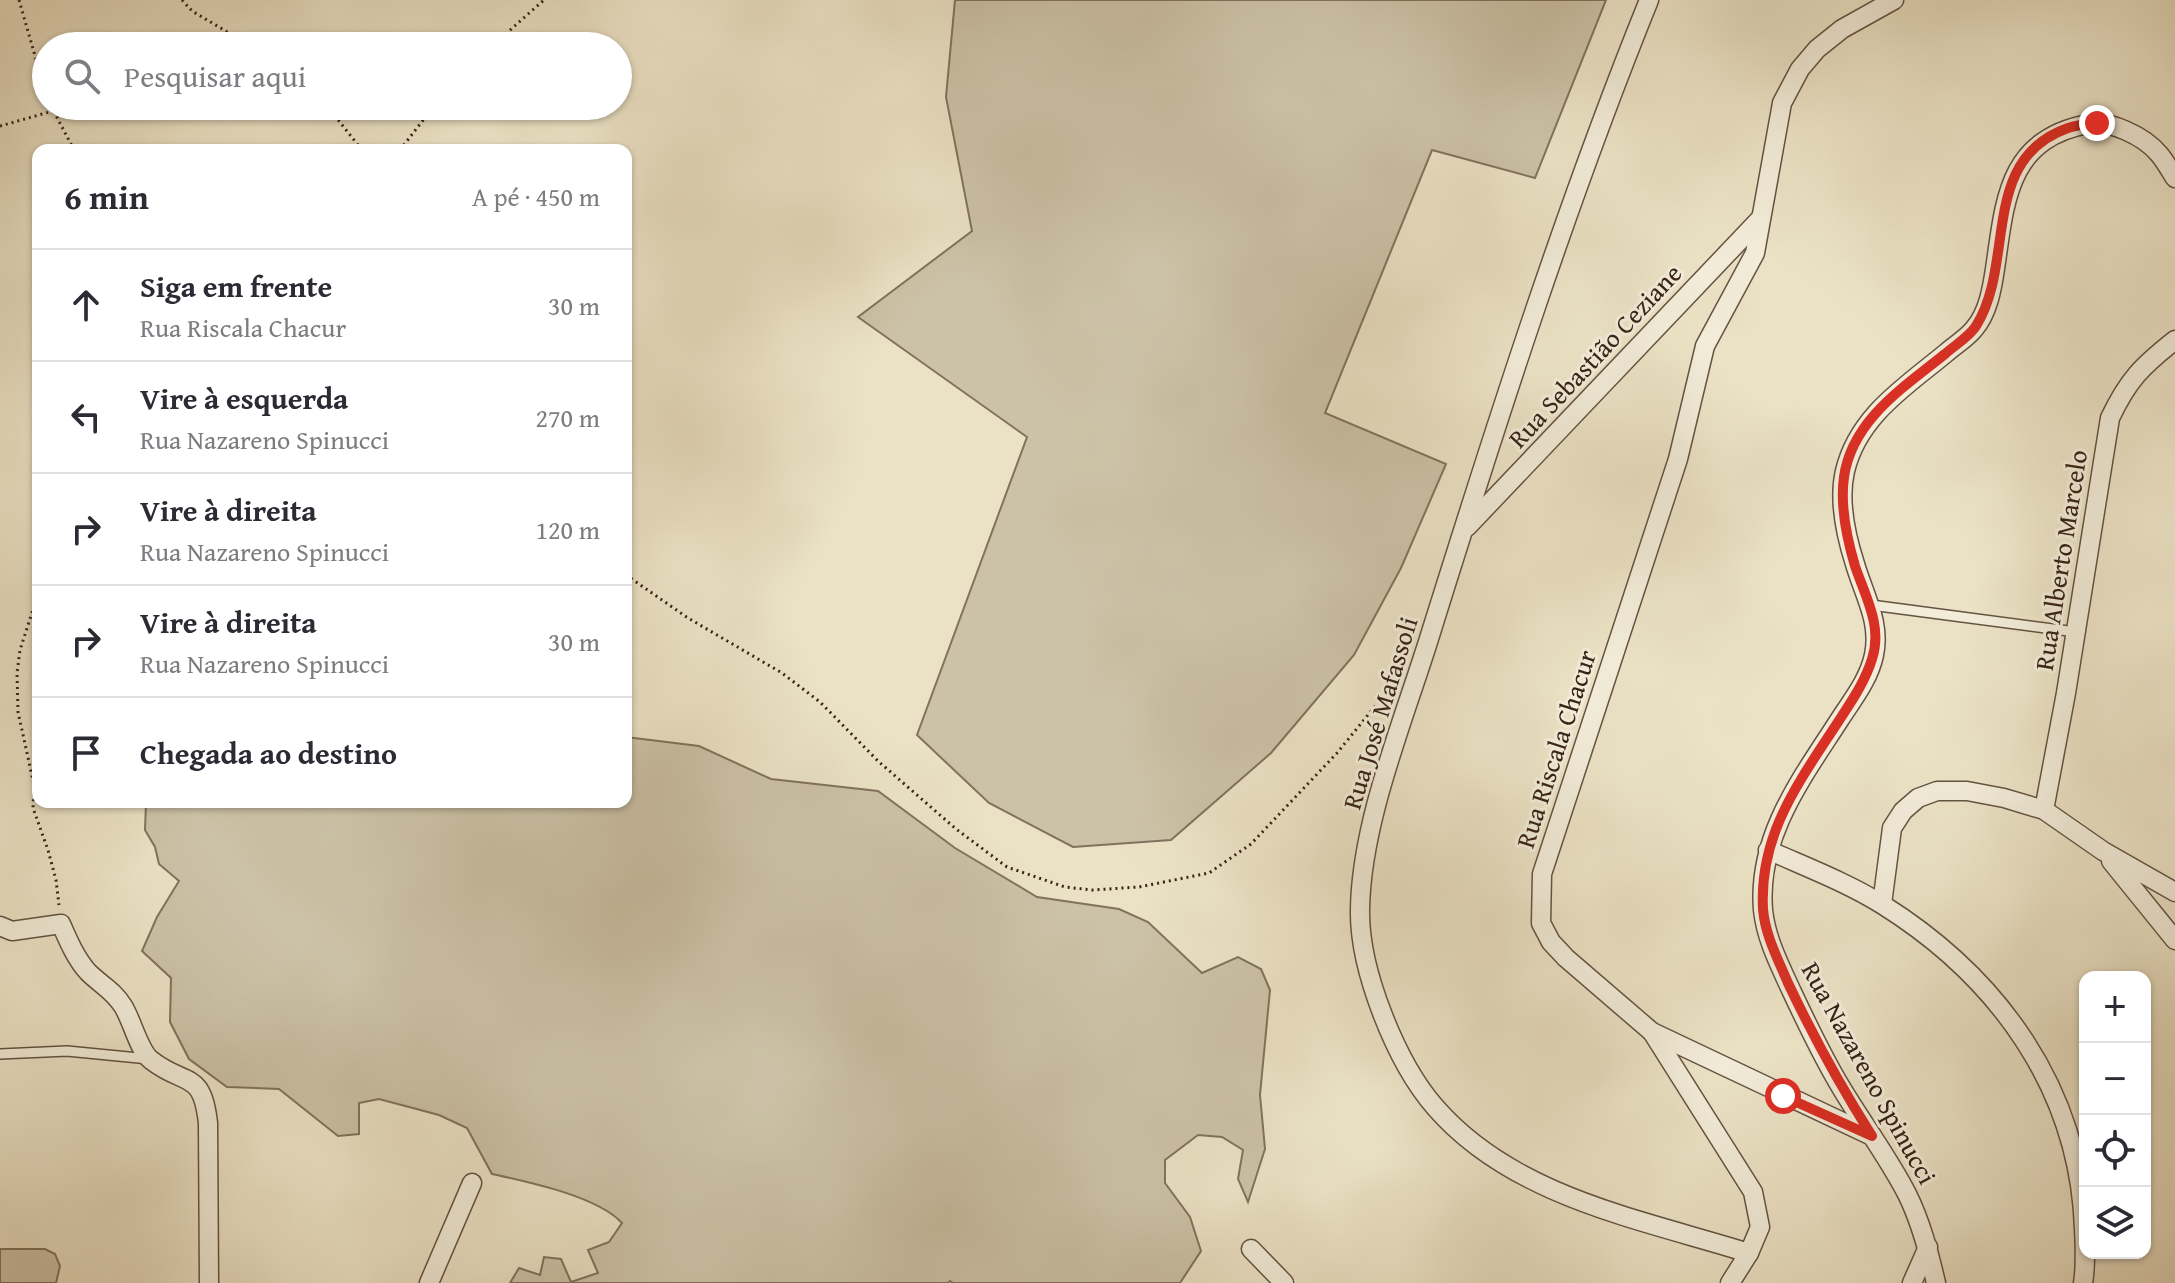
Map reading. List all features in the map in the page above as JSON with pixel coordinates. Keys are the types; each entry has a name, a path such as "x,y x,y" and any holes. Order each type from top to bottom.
{"street":[{"name":"Rua José Mafassoli","path":"1649,0 1604,111 1463,531 1381,793 1366,855 1360,912 1368,973 1402,1061 1435,1107 1487,1157 1555,1193 1749,1253"},
{"name":"Rua Riscala Chacur","path":"1872,1136 1652,1032 1566,958 1551,942 1541,923 1542,874 1678,459 1705,346 1755,253 1782,103 1800,69 1817,49 1842,29 1894,0"},
{"name":"Rua Nazareno Spinucci","path":"1936,1283 1928,1247 1907,1195 1841,1087 1771,946 1763,910 1768,850 1787,800 1865,680 1874,655 1871,605 1855,565 1843,509 1844,476 1851,452 1864,427 1882,406 1974,330 1986,309 1993,285 2008,188 2020,164 2043,141 2068,128 2097,123 2132,133 2157,151 2175,178"},
{"name":"Rua Sebastião Ceziane","path":"1463,531 1763,216"},
{"name":"Rua Alberto Marcelo","path":"2044,810 2110,418 2126,386 2147,362 2175,340"},
{"path":"1882,904 1892,828 1903,811 1918,798 1937,791 1967,791 2044,810 2103,851 2175,892"},
{"path":"1768,850 1882,904 1946,952 1983,986 2018,1027 2047,1077 2070,1134 2083,1196 2083,1283"},
{"path":"2103,851 2175,940"},
{"path":"0,926 12,931 61,924 69,944 86,970 112,990 125,1009 149,1059 194,1083 205,1101 209,1283"},
{"path":"1652,1032 1753,1192 1760,1227 1749,1253 1730,1283"},
{"path":"429,1283 472,1183"},
{"path":"1912,1283 1928,1247"},
{"path":"1251,1249 1284,1283"}],"lane":[{"path":"1871,605 2076,632"},
{"path":"0,1054 67,1051 149,1059"}],"path":[{"path":"19,0 32,45"},
{"path":"182,0 192,11 227,32"},
{"path":"508,32 544,0"},
{"path":"0,126 32,115"},
{"path":"58,120 71,144"},
{"path":"338,120 357,144"},
{"path":"405,144 423,120"},
{"path":"632,579 688,618 782,673 820,702 878,761 956,829 1007,867 1065,887 1092,890 1139,887 1209,873 1251,844 1337,753 1402,674"},
{"path":"32,613 20,650 17,673 18,712 32,776"},
{"path":"33,808 56,880 61,924"}],"shaded area":[{"path":"955,0 1606,0 1535,178 1432,150 1325,413 1446,464 1401,568 1354,655 1271,753 1171,840 1073,847 989,803 917,735 1027,437 858,317 972,231 946,97"},
{"path":"632,738 699,746 771,779 878,791 955,848 1037,897 1119,909 1148,922 1202,973 1238,957 1261,969 1270,990 1260,1095 1265,1149 1248,1202 1238,1179 1243,1150 1222,1137 1198,1135 1165,1160 1165,1183 1190,1217 1201,1251 1180,1283 510,1283 519,1268 540,1275 544,1257 561,1259 571,1282 598,1273 588,1250 609,1242 622,1223 611,1213 579,1198 492,1174 467,1128 439,1115 379,1099 359,1103 359,1134 338,1136 279,1089 227,1087 189,1059 170,1022 171,978 142,951 157,917 179,881 159,864 155,847 145,830 146,808 632,808"},
{"path":"0,1249 45,1249 55,1254 60,1266 56,1283 0,1283"}],"route":[{"path":"1783,1096 1872,1136 1841,1087 1801,1011 1771,946 1763,910 1768,850 1787,800 1865,680 1874,655 1871,605 1855,565 1843,509 1844,476 1851,452 1864,427 1882,406 1974,330 1986,309 1993,285 2008,188 2020,164 2043,141 2068,128 2097,123"}]}
